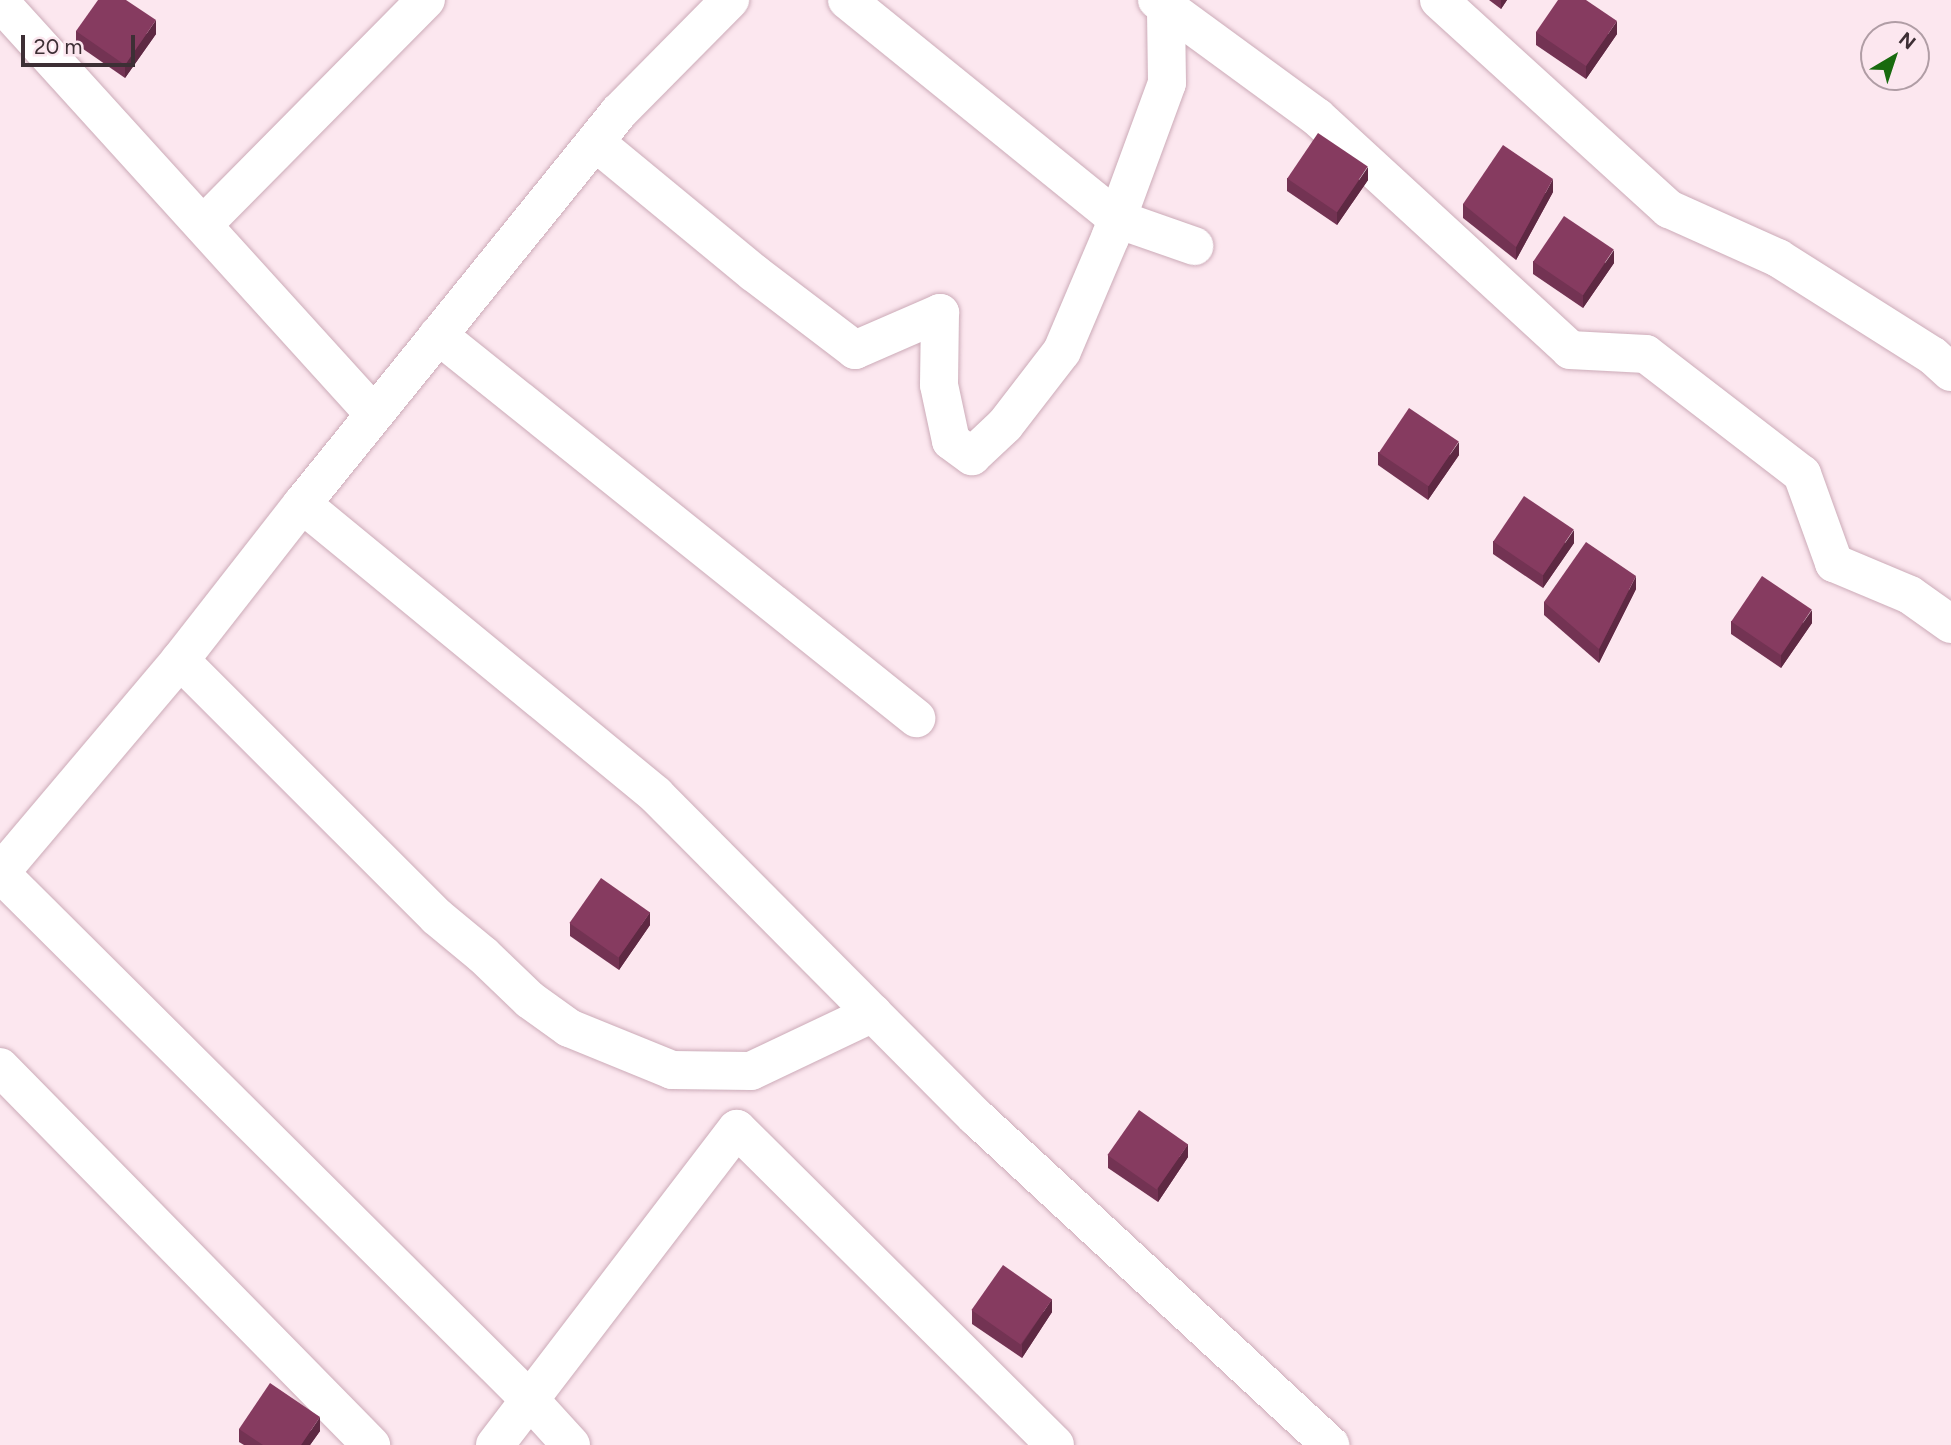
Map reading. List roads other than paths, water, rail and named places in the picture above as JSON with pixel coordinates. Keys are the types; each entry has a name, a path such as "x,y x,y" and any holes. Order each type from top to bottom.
{"street":[{"path":"203,225 426,0"},
{"path":"571,1445 530,1400 0,873 180,660 302,503 619,112 730,0"},
{"path":"847,0 1117,219 1194,246"},
{"path":"1439,0 1669,209 1778,258 1933,356 1951,372"},
{"path":"0,2 374,414"},
{"path":"594,142 754,273 855,350 940,313 939,385 951,441 972,456 1005,425 1062,351 1117,219 1167,83 1162,4"},
{"path":"1162,4 1317,117 1570,350 1646,354 1802,474 1834,562 1910,595 1951,624"},
{"path":"438,335 916,718"},
{"path":"302,503 656,795 986,1127 1330,1445"},
{"path":"180,660 437,918 483,954 530,1000 569,1028 672,1070 751,1071 873,1013"},
{"path":"0,1067 371,1445"},
{"path":"495,1445 737,1129 1055,1445"}]}
